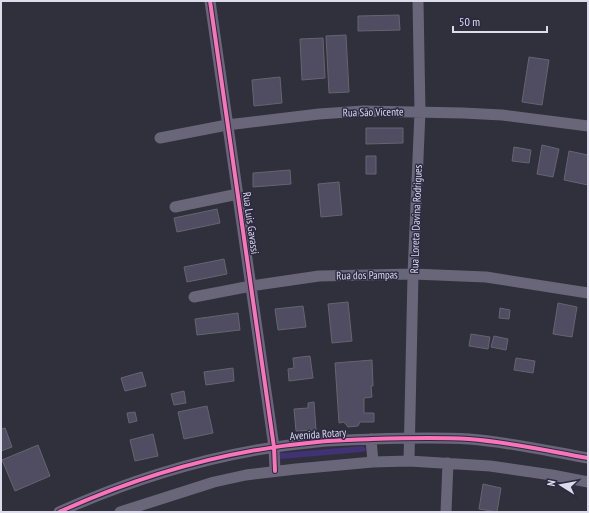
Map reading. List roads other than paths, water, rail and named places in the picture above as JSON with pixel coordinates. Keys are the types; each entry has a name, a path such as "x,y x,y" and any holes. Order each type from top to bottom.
{"street":[{"name":"Rua Luis Gavassi","path":"210,1 274,447 275,471"},
{"name":"Rua Loreta Davina Rodrigues","path":"409,461 413,274 420,112 418,1"},
{"name":"Rua São Vicente","path":"160,138 227,125 311,115 363,111 502,116 588,126"},
{"path":"175,207 238,194"},
{"name":"Rua dos Pampas","path":"194,297 251,286 319,276 413,274 486,277 588,293"},
{"name":"Avenida Rotary","path":"59,512 97,495 178,468 223,456 274,447 318,442 409,438 469,439 504,443 588,458"},
{"path":"371,440 373,462"},
{"path":"120,512 214,482 275,471 373,462 409,461 490,466 588,482"},
{"path":"446,512 448,463"}]}
